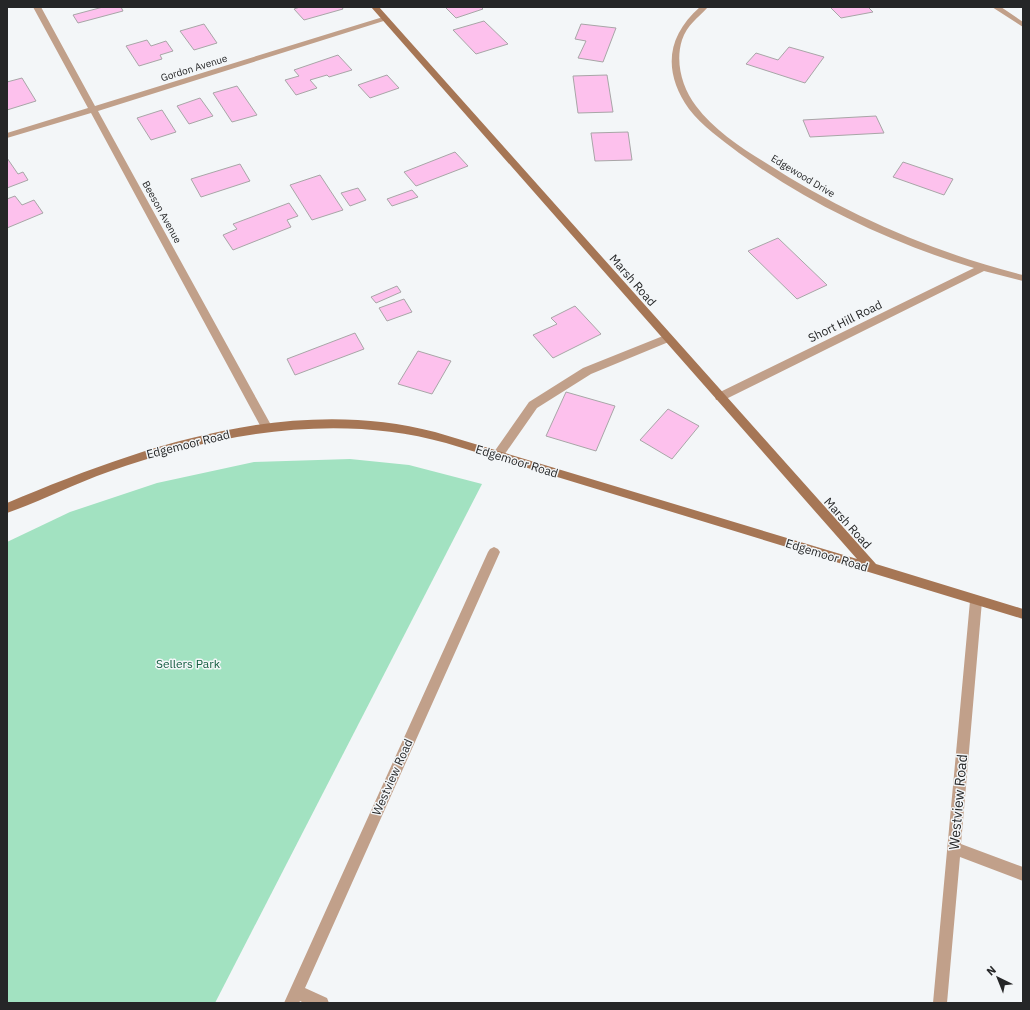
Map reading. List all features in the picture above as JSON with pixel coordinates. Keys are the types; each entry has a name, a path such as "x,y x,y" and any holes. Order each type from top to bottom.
{"main road":[{"name":"Marsh Road","path":"375,7 873,569"},
{"name":"Edgemoor Road","path":"7,508 71,481 150,452 229,433 292,425 334,424 414,431 1023,614"}],"street":[{"name":"Beeson Avenue","path":"37,7 267,428"},
{"name":"Edgewood Drive","path":"704,7 682,31 675,58 678,77 684,94 693,108 708,124 728,141 775,174 838,209 904,240 982,268 1023,278"},
{"path":"996,7 1023,24"},
{"name":"Gordon Avenue","path":"7,136 386,19"},
{"name":"Short Hill Road","path":"720,397 982,268"},
{"path":"498,455 533,405 587,371 668,338"},
{"name":"Westview Road","path":"293,997 494,552"},
{"name":"Westview Road","path":"940,1003 976,601"},
{"path":"954,848 1023,874"},
{"path":"293,997 322,1003"}],"green space":[{"name":"Sellers Park","path":"350,459 409,465 482,484 215,1003 7,1003 7,542 70,512 157,483 254,462"}],"building":[{"path":"103,7 121,7 123,11 78,23 73,15"},
{"path":"300,7 342,7 343,9 304,20 294,9"},
{"path":"445,7 481,7 483,9 456,18"},
{"path":"830,7 868,7 873,12 841,18"},
{"path":"484,21 508,44 476,54 453,30"},
{"path":"204,24 217,43 194,50 180,31"},
{"path":"581,24 616,28 603,62 578,58 586,41 575,39"},
{"path":"147,40 151,46 166,41 173,51 160,55 162,59 139,66 126,46"},
{"path":"789,47 824,57 805,83 746,64 756,53 778,60"},
{"path":"338,55 352,70 329,77 327,75 310,80 317,88 296,95 285,80 299,76 294,70"},
{"path":"387,75 399,88 370,98 358,85"},
{"path":"607,75 613,112 578,113 573,76"},
{"path":"22,78 36,101 7,110 7,82"},
{"path":"237,86 257,115 232,122 213,93"},
{"path":"200,98 213,116 189,124 177,106"},
{"path":"162,110 176,132 151,140 137,118"},
{"path":"876,116 884,133 810,137 803,120"},
{"path":"628,132 632,160 595,161 591,133"},
{"path":"455,152 468,166 416,186 404,172"},
{"path":"7,158 18,174 23,172 28,180 7,188"},
{"path":"903,162 953,179 944,195 893,177"},
{"path":"240,164 250,181 201,197 191,179"},
{"path":"320,175 343,210 312,220 290,185"},
{"path":"358,188 366,200 350,206 341,193"},
{"path":"412,190 418,197 392,206 387,199"},
{"path":"15,196 22,205 34,200 43,213 7,228 7,199"},
{"path":"289,203 298,216 287,220 291,227 233,250 223,235 237,229 233,224"},
{"path":"778,238 827,285 797,299 748,251"},
{"path":"397,286 401,292 376,303 371,297"},
{"path":"404,299 412,312 387,321 379,308"},
{"path":"575,306 601,334 553,358 533,335 557,324 551,318"},
{"path":"355,333 364,349 295,375 287,359"},
{"path":"418,351 451,361 432,394 398,384"},
{"path":"566,392 615,406 596,451 546,436"},
{"path":"668,409 699,426 672,459 640,440"}]}
